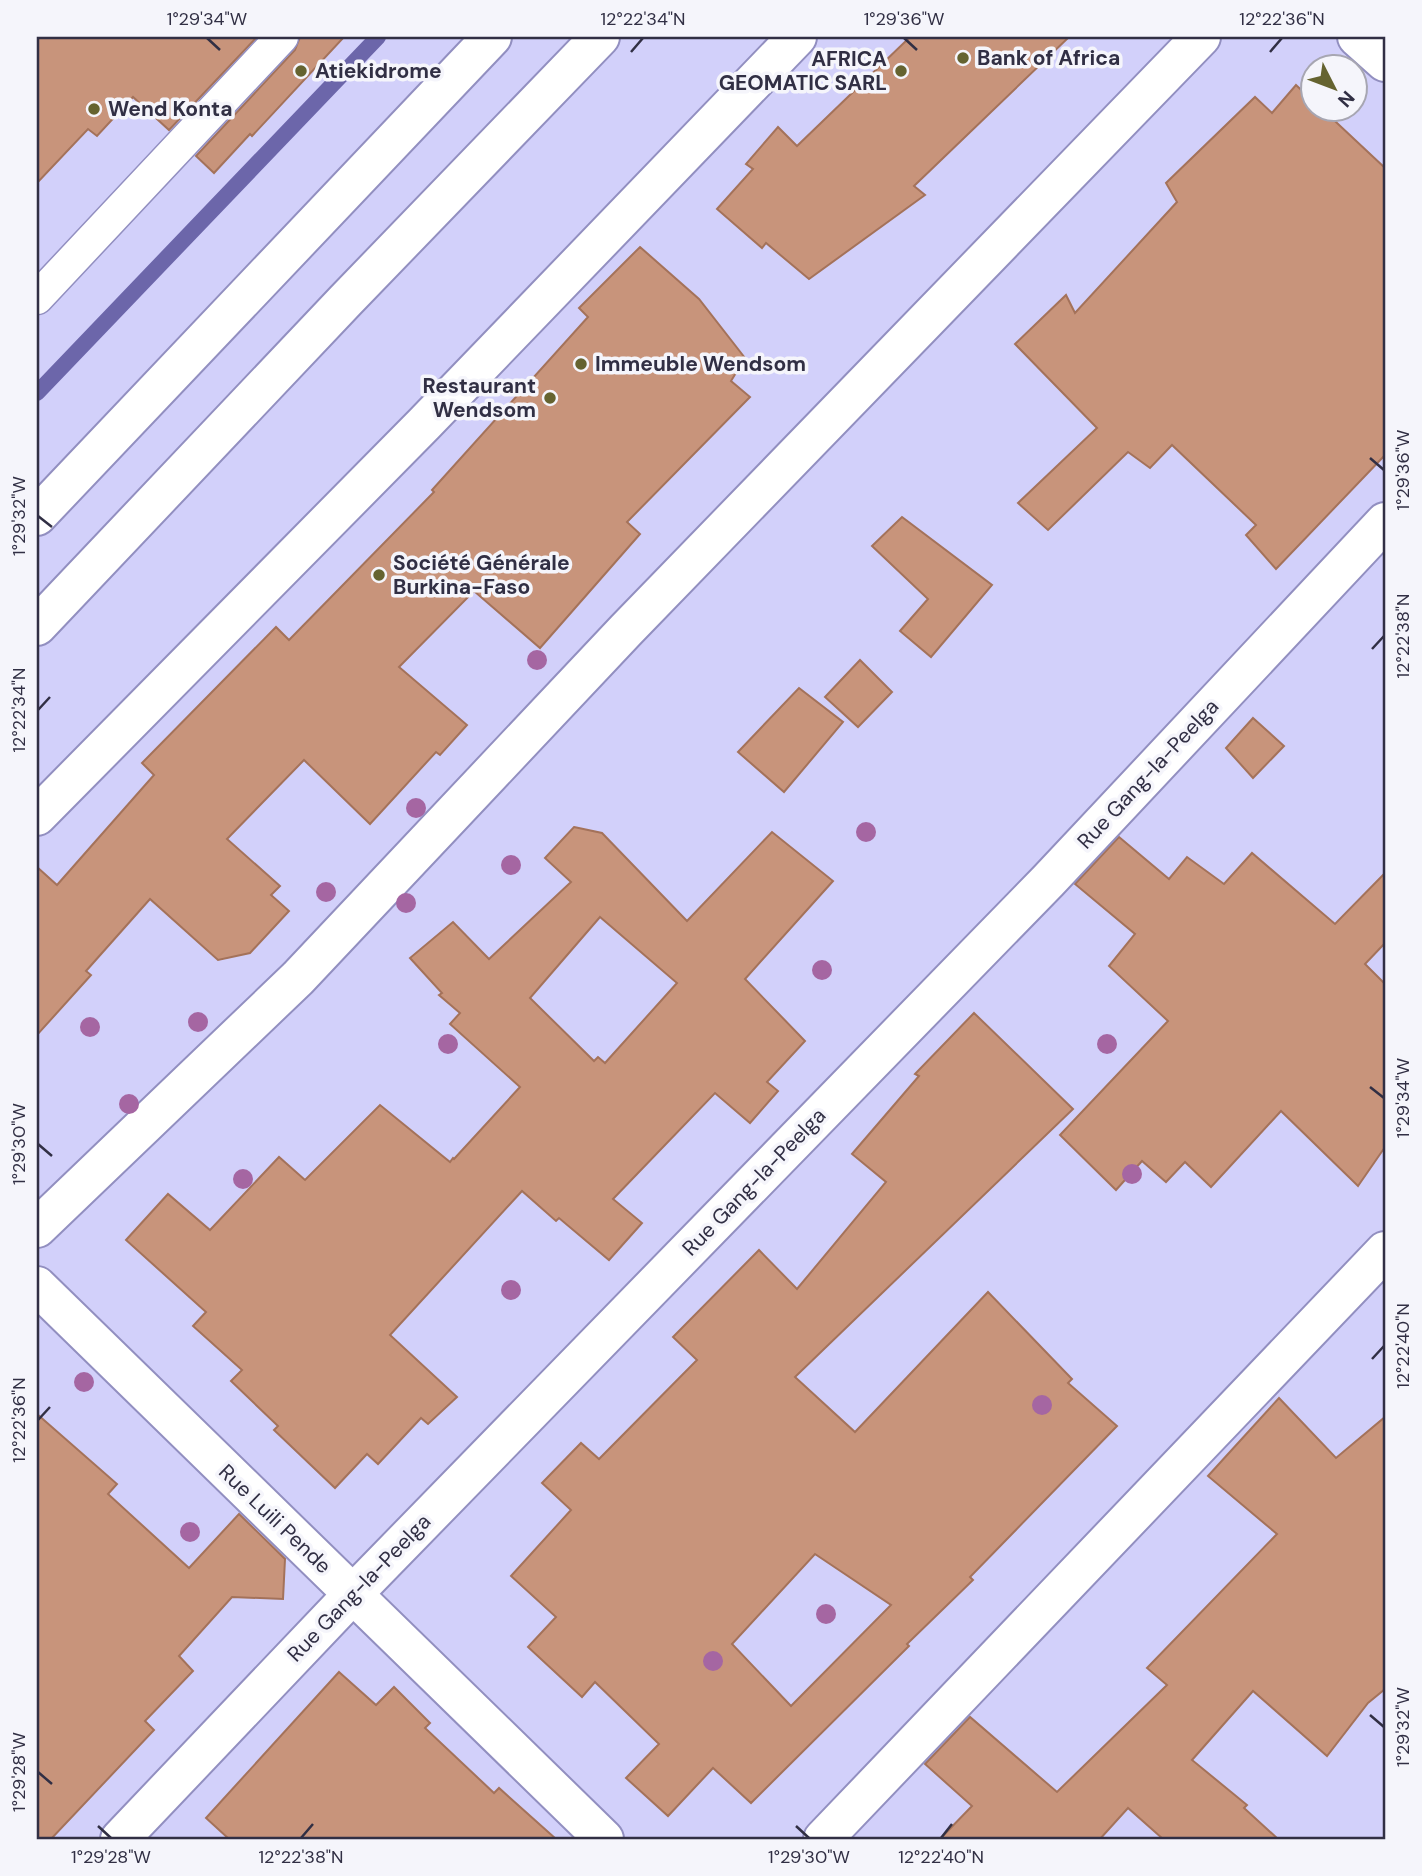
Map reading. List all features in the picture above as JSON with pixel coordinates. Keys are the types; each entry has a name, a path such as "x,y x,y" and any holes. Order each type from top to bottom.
{"street":[{"path":"37,516 492,37"},
{"path":"37,626 345,300 600,37"},
{"path":"37,816 424,424 797,37"},
{"path":"37,1228 298,978 626,630 1201,37"},
{"path":"1357,37 1385,62"},
{"name":"Rue Gang-la-Peelga","path":"120,1839 353,1594 1057,871 1385,522"},
{"path":"823,1839 1385,1251"},
{"name":"Rue Luili Pende","path":"37,1286 604,1839"}],"lane":[{"path":"37,298 282,37"}],"building":[{"path":"37,37 257,37 169,130 133,97 97,136 88,129 37,183"},
{"path":"300,37 344,37 214,173 196,156 295,50"},
{"path":"910,37 1069,37 914,186 925,195 809,279 766,243 762,248 717,209 753,169 746,164 778,127 797,146"},
{"path":"1296,85 1300,89 1300,122 1336,122 1385,168 1385,455 1276,569 1246,535 1256,525 1172,445 1150,468 1128,452 1048,530 1018,503 1097,428 1015,344 1066,295 1075,313 1177,202 1166,183 1255,97 1272,113"},
{"path":"640,247 699,299 745,358 731,381 750,397 627,522 640,534 540,648 474,591 399,667 467,725 440,755 436,752 370,824 304,760 227,839 280,886 271,895 289,911 250,953 218,960 150,899 86,971 91,975 37,1035 37,867 57,885 154,775 142,763 276,627 289,640 434,492 432,490 588,317 579,308"},
{"path":"902,517 992,585 931,657 900,631 928,599 872,546"},
{"path":"860,660 892,692 858,727 825,697"},
{"path":"799,688 843,722 784,792 738,752"},
{"path":"1253,718 1284,746 1253,778 1226,748"},
{"path":"574,827 602,833 687,921 772,832 833,881 745,979 805,1041 767,1082 778,1091 750,1123 715,1093 613,1199 642,1223 609,1260 559,1218 556,1221 522,1191 390,1335 457,1397 428,1424 421,1418 378,1464 367,1454 335,1488 274,1430 278,1426 231,1381 242,1370 193,1326 206,1312 126,1240 168,1194 210,1230 279,1157 305,1180 380,1105 450,1162 454,1159 520,1087 450,1024 460,1013 439,995 442,993 410,958 453,922 489,959 571,882 545,858","holes":["600,917 677,983 605,1063 598,1057 594,1061 530,998"]},
{"path":"1119,837 1169,879 1187,857 1224,884 1252,853 1335,924 1385,873 1385,943 1365,964 1385,984 1385,1147 1358,1186 1281,1111 1211,1187 1185,1162 1166,1182 1142,1161 1116,1190 1060,1135 1168,1021 1109,966 1135,934 1075,884"},
{"path":"974,1013 1073,1109 795,1377 855,1432 988,1292 1072,1379 1068,1383 1117,1426 970,1577 973,1580 907,1644 909,1646 751,1803 713,1768 668,1816 626,1778 659,1744 595,1682 582,1697 528,1647 556,1617 511,1576 571,1510 542,1483 581,1443 599,1459 697,1360 673,1337 759,1250 797,1289 886,1182 852,1154 919,1076 915,1074","holes":["815,1554 891,1605 791,1706 732,1644"]},
{"path":"1279,1398 1336,1458 1385,1417 1385,1689 1368,1703 1327,1756 1253,1691 1192,1760 1247,1805 1244,1808 1278,1839 1163,1839 1128,1808 1100,1839 940,1839 972,1806 925,1764 970,1717 1057,1792 1167,1685 1147,1668 1277,1534 1208,1476"},
{"path":"37,1414 117,1484 108,1494 189,1568 239,1514 285,1559 283,1599 232,1597 179,1656 193,1671 145,1721 154,1730 51,1839 37,1839"},
{"path":"339,1672 376,1705 394,1687 430,1723 425,1728 494,1793 499,1788 556,1839 229,1839 206,1818"}],"waterway":[{"path":"37,393 378,37"}],"place":[{"name":"Bank of Africa","path":"963,58"},
{"name":"Atiekidrome","path":"301,71"},
{"name":"AFRICA GEOMATIC SARL","path":"901,71"},
{"name":"Wend Konta","path":"94,109"},
{"name":"Immeuble Wendsom","path":"581,364"},
{"name":"Restaurant Wendsom","path":"550,398"},
{"name":"Société Générale Burkina-Faso","path":"379,575"}]}
